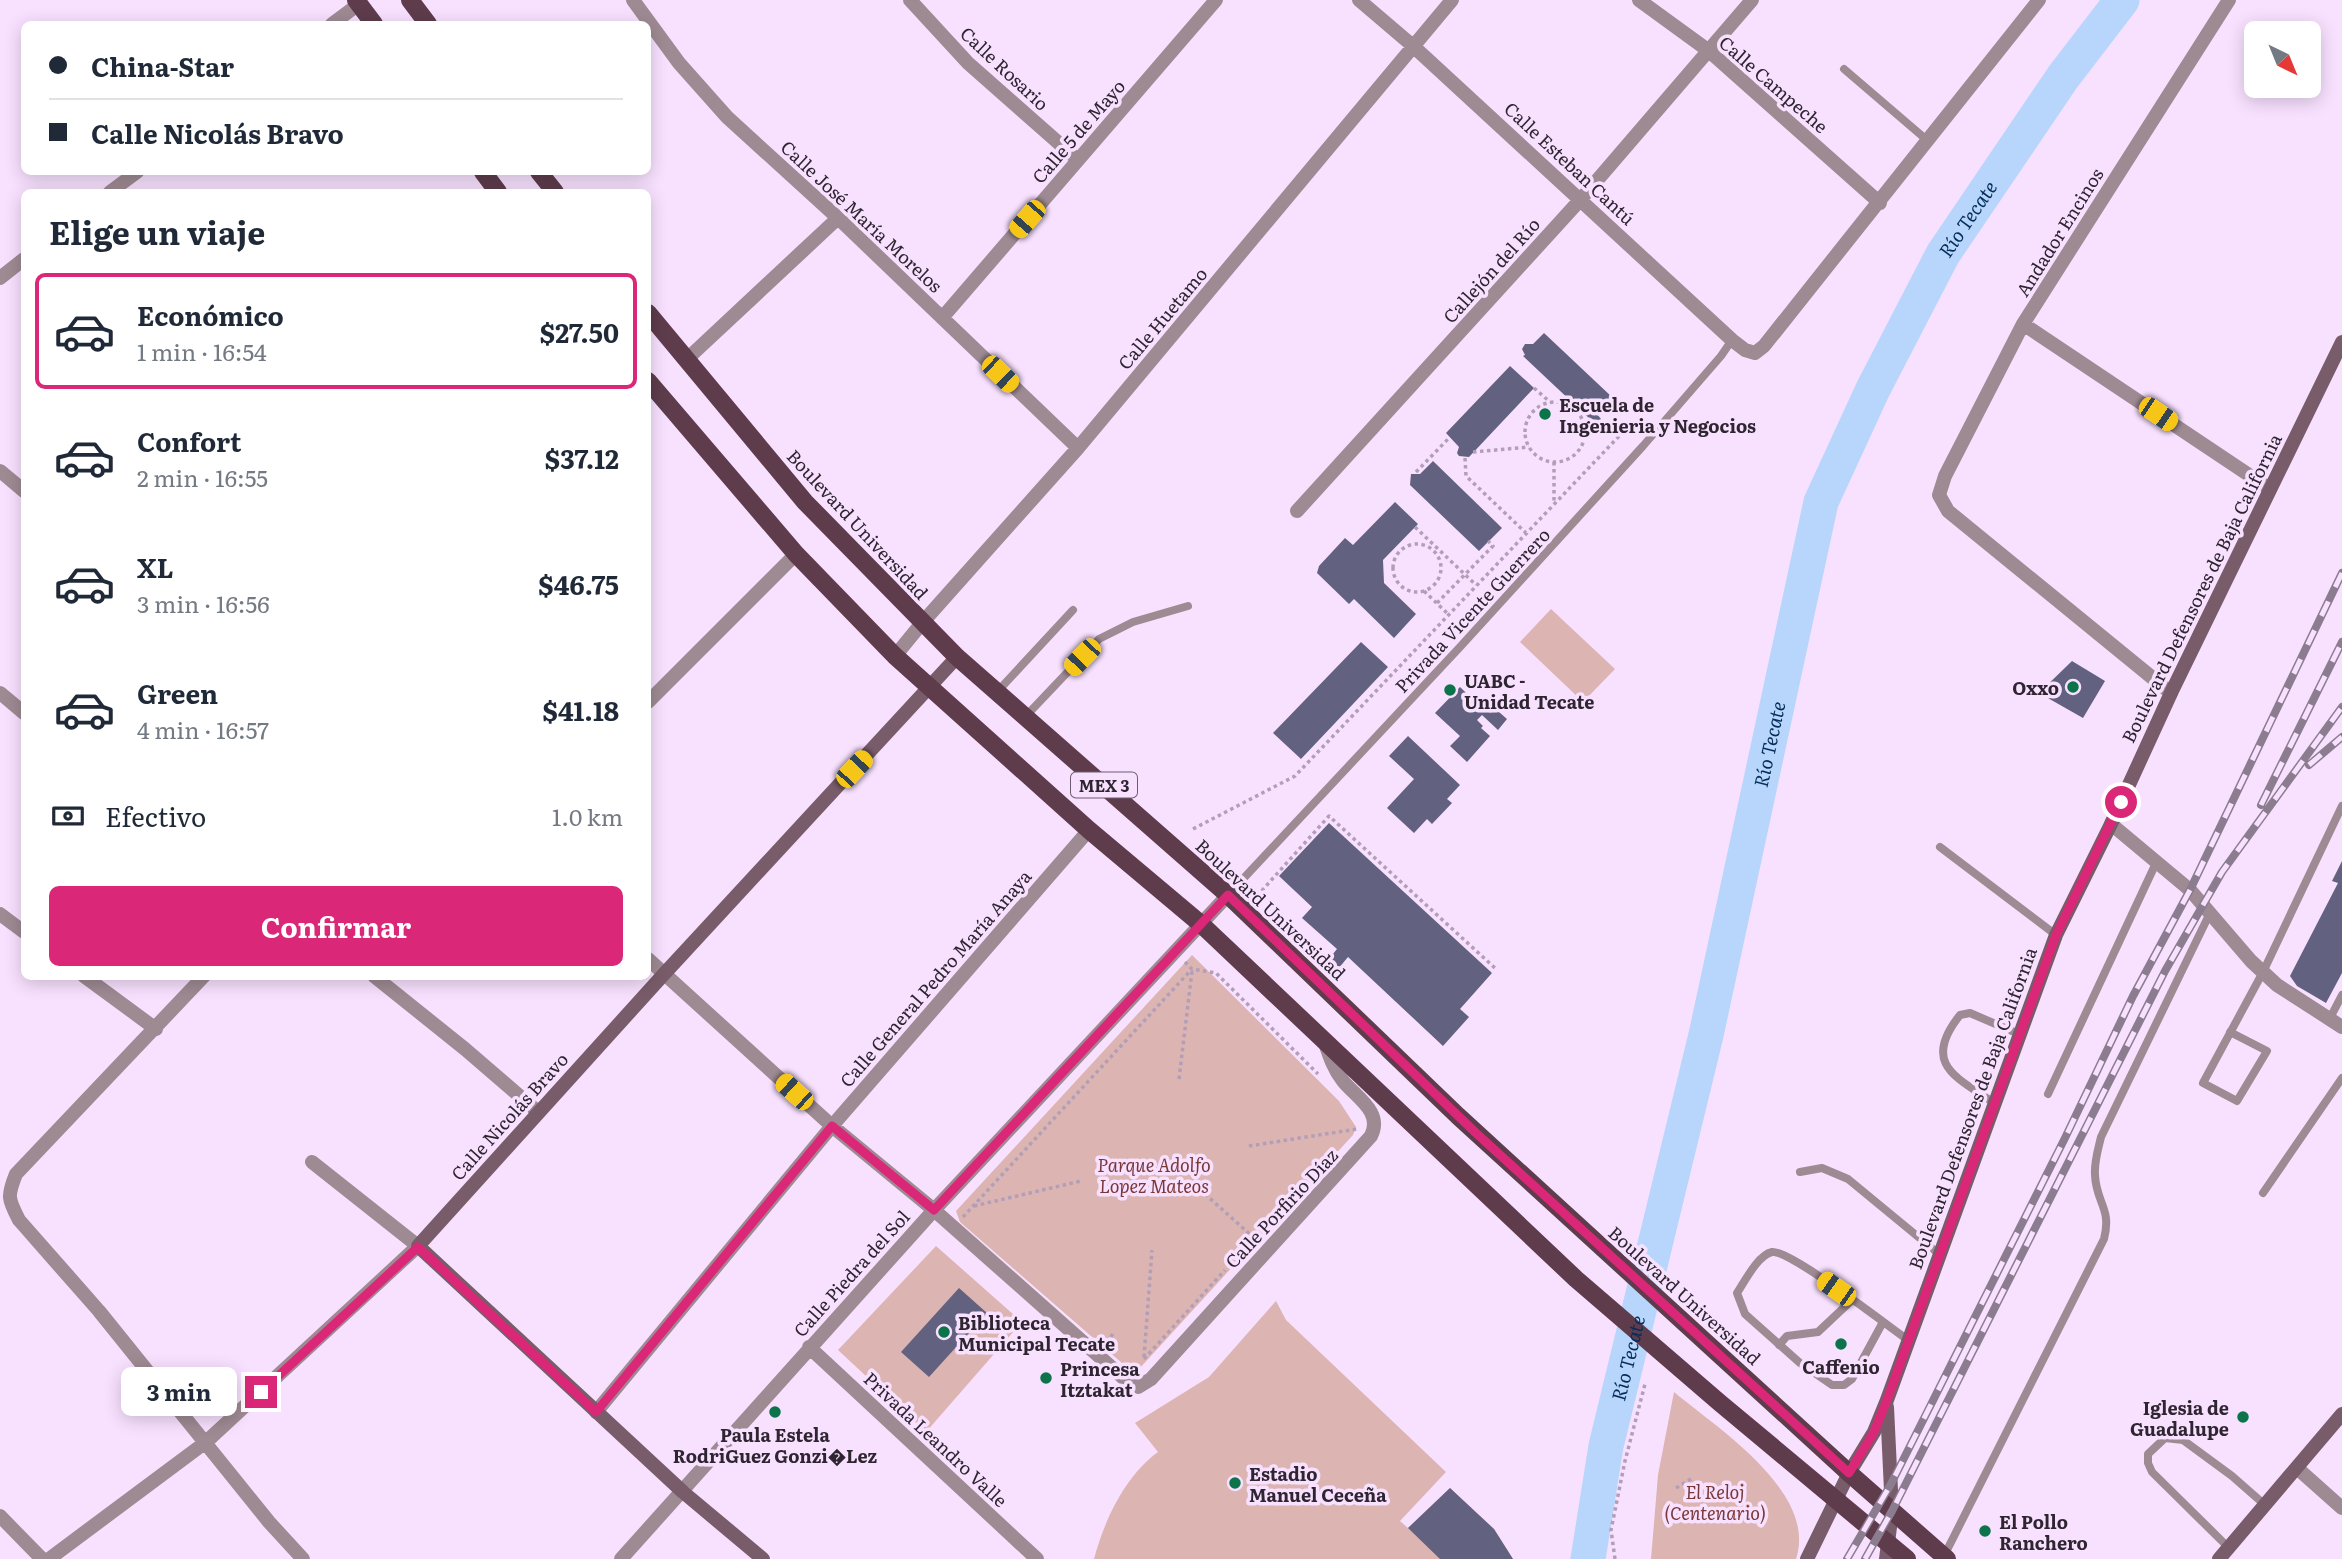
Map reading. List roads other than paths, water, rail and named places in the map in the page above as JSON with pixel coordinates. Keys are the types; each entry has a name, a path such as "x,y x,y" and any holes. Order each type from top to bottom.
{"main road":[{"path":"410,0 426,21"},
{"path":"358,2 372,21"},
{"path":"541,175 553,189"},
{"name":"Boulevard Universidad","path":"651,317 806,502 957,657 1228,895 1448,1107 1892,1511"},
{"name":"Boulevard Defensores de Baja California","path":"1807,1559 1849,1473 1874,1432 1887,1400 2056,935 2342,342"},
{"name":"MEX 3","path":"651,385 796,554 895,656 1089,830 1202,925 1576,1279 1836,1501 1887,1551 1908,1559"},
{"name":"Calle Nicolás Bravo","path":"418,1247 664,974 957,657"},
{"path":"418,1247 683,1492 762,1559"},
{"name":"Boulevard Defensores de Baja California","path":"1887,1400 1892,1511 1887,1551"},
{"path":"2219,1559 2342,1414"},
{"name":"MEX 3","path":"1892,1511 1945,1558"}],"street":[{"name":"Calle José María Morelos","path":"633,0 648,21"},
{"name":"Calle Rosario","path":"910,0 968,63 1078,160"},
{"name":"Calle 5 de Mayo","path":"942,318 1216,0"},
{"name":"Calle Esteban Cantú","path":"1359,0 1413,46 1745,350 1755,353 1764,346 1880,203"},
{"name":"Calle Huetamo","path":"895,656 1078,448 1452,0"},
{"name":"Calle Campeche","path":"1639,0 1709,51 1880,203"},
{"name":"Callejón del Río","path":"1297,511 1581,199 1752,0"},
{"path":"1880,203 2039,0"},
{"name":"Andador Encinos","path":"2171,693 1948,510 1940,495 1945,476 2023,324 2229,0"},
{"path":"336,21 358,2"},
{"name":"Calle José María Morelos","path":"651,25 679,63 727,117 838,218 1078,448"},
{"path":"114,189 133,175"},
{"path":"686,360 838,218"},
{"path":"0,278 21,261"},
{"path":"2023,324 2270,489"},
{"path":"0,471 21,488"},
{"path":"651,699 796,554"},
{"path":"0,693 21,710"},
{"path":"2111,824 2190,890 2277,985 2336,1023"},
{"name":"Calle General Pedro María Anaya","path":"596,1412 832,1126 1089,830"},
{"name":"Calle Piedra del Sol","path":"621,1559 934,1210 1228,895"},
{"path":"0,914 21,930"},
{"path":"651,962 832,1126 934,1210"},
{"path":"89,980 156,1029"},
{"path":"200,980 16,1174 8,1193 10,1204 19,1220 99,1311 269,1522 303,1559"},
{"path":"379,980 465,1048 538,1112"},
{"name":"Calle Porfirio Díaz","path":"934,1210 1128,1382 1138,1387 1151,1379 1371,1136 1375,1119 1331,1063 1324,1040"},
{"path":"312,1162 418,1247"},
{"name":"Calle Nicolás Bravo","path":"49,1559 206,1442 418,1247"},
{"name":"Privada Leandro Valle","path":"810,1347 1037,1559"},
{"path":"2297,1468 2342,1508"},
{"path":"0,1516 43,1559"}],"lane":[{"path":"1844,69 1928,141"},
{"name":"Privada Vicente Guerrero","path":"1228,895 1616,477 1732,340"},
{"path":"1025,717 1099,639 1133,622 1188,606"},
{"path":"997,692 1073,610"},
{"path":"2230,1032 2267,1051 2237,1101 2203,1083 2230,1032 2263,972 2342,807"},
{"path":"1940,847 2056,935"},
{"path":"2048,1094 2156,863"},
{"path":"1945,1558 2104,1239 2108,1217 2099,1197 2095,1177 2101,1137 2210,913"},
{"path":"2336,1023 2342,995"},
{"path":"1994,1103 1950,1072 1941,1054 1953,1024 1960,1015 1970,1013 2019,1034"},
{"path":"2263,1193 2342,1078"},
{"path":"1800,1172 1822,1168 1848,1179 1939,1254"},
{"path":"1883,1322 1852,1379 1843,1385 1832,1385 1800,1363 1745,1314 1737,1293 1762,1258 1769,1252 1778,1252 1803,1265 1883,1322 1908,1340"},
{"path":"1779,1345 1787,1336 1818,1332 1852,1300"},
{"path":"2229,1548 2152,1472 2148,1454 2165,1438 2183,1440 2232,1476 2265,1505"}],"waterway":[{"name":"Río Tecate","path":"1588,1559 1606,1446 1706,1035 1821,502 1873,389 1943,254 2063,77 2122,0"}],"railway":[{"path":"1847,1559 1891,1484 2065,1138 2133,996 2190,890 2342,573"},
{"path":"2261,805 2342,642"},
{"path":"1865,1559 1892,1511 2165,971 2222,872 2342,707"},
{"path":"2309,765 2342,737"}],"place":[{"name":"Escuela de Ingenieria y Negocios","path":"1545,414"},
{"name":"Oxxo","path":"2073,687"},
{"name":"UABC - Unidad Tecate","path":"1450,690"},
{"name":"Biblioteca Municipal Tecate","path":"944,1332"},
{"name":"Caffenio","path":"1841,1344"},
{"name":"Princesa Itztakat","path":"1046,1378"},
{"name":"Paula Estela RodriGuez Gonzi�Lez","path":"775,1412"},
{"name":"Iglesia de Guadalupe","path":"2243,1417"},
{"name":"Estadio Manuel Ceceña","path":"1235,1483"},
{"name":"El Pollo Ranchero","path":"1985,1531"}],"park label":[{"name":"Parque Adolfo Lopez Mateos","path":"1154,1174"},
{"name":"El Reloj (Centenario)","path":"1715,1501"}]}
